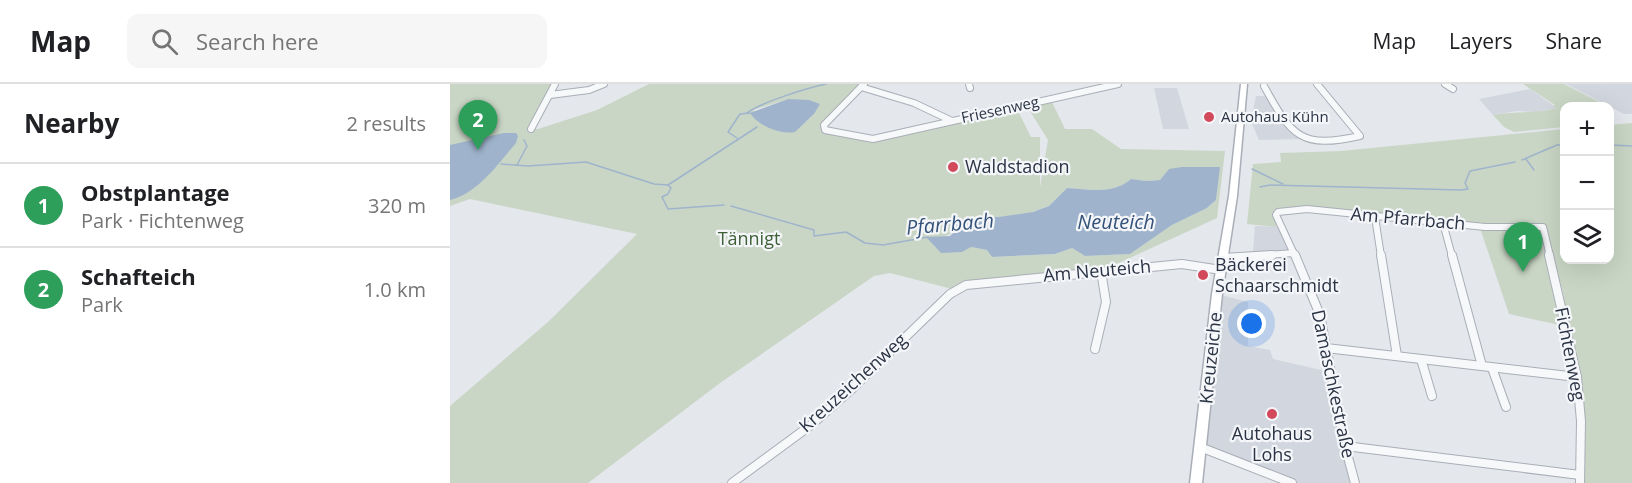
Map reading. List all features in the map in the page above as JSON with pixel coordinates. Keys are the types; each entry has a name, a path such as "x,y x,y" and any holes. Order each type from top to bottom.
{"main road":[{"name":"Kreuzeiche","path":"1196,483 1221,270 1233,196 1244,84"}],"street":[{"path":"531,129 555,84"},
{"path":"550,95 588,90 604,84"},
{"name":"Friesenweg","path":"863,86 824,125 825,130 873,139 1118,84"},
{"path":"1264,86 1282,115 1303,139 1323,141 1360,136 1317,84"},
{"path":"1445,84 1453,89"},
{"path":"863,86 914,103 952,120"},
{"name":"Am Pfarrbach","path":"1276,215 1285,210 1307,209 1485,227 1543,227"},
{"name":"Damaschkestraße","path":"1276,215 1320,315 1345,446 1355,483"},
{"path":"1375,217 1397,356"},
{"path":"1443,223 1482,366"},
{"name":"Fichtenweg","path":"1543,227 1577,377 1582,430 1580,479"},
{"path":"1223,258 1294,253"},
{"name":"Am Neuteich","path":"973,284 1182,264 1221,270"},
{"path":"1095,349 1106,302 1101,271"},
{"name":"Kreuzeichenweg","path":"732,483 811,425 950,294 958,288 973,284"},
{"path":"1326,348 1577,377"},
{"path":"1421,359 1432,396"},
{"path":"1492,368 1506,406"},
{"path":"1345,446 1580,479"},
{"path":"1200,447 1292,483"}],"shaded area":[{"path":"1566,84 1632,84 1632,114 1624,114 1614,109 1614,102 1601,102"},
{"path":"1154,88 1177,88 1189,129 1163,129"},
{"path":"1530,89 1557,108 1493,115 1479,99"},
{"path":"1256,96 1270,96 1303,139 1259,140 1251,121"},
{"path":"1255,226 1281,227 1294,253 1256,257 1253,252"},
{"path":"1217,294 1248,302 1248,346 1270,350 1273,359 1330,372 1355,483 1292,483 1200,447"}],"green space":[{"name":"Tännigt","path":"450,84 555,84 532,129 597,110 649,84 864,84 824,128 875,140 1017,109 1031,137 1040,137 1040,187 1048,140 1028,108 1052,102 1065,129 1092,129 1121,149 1225,151 1217,218 1110,267 973,280 952,289 890,273 874,276 720,383 588,483 450,483 450,406 548,322 637,234 470,199 450,206","holes":["788,99 794,100 814,114 797,129 789,132 776,130 769,126 753,110","1219,167 1216,200 1207,208 1172,225 1130,254 1085,256 1072,248 1055,254 992,257 987,250 971,247 935,247 932,242 954,232 953,225 981,216 998,217 1030,213 1049,206 1067,188 1108,189 1131,179 1160,180 1165,175 1191,168"]},
{"path":"1523,84 1564,84 1599,102 1560,102 1560,127 1514,132 1504,127 1493,115 1540,111 1556,108 1553,106 1555,105"},
{"path":"1632,123 1632,145 1614,145 1614,125"},
{"path":"1560,129 1560,264 1614,264 1614,145 1632,146 1632,483 1580,483 1581,421 1566,328 1563,292 1543,227 1485,227 1307,209 1276,215 1276,227 1247,224 1253,164 1281,162 1280,153 1341,151"},
{"path":"1480,228 1542,228 1564,326 1509,314"}],"water":[{"path":"788,99 809,100 820,104 814,114 795,132 789,133 770,128 758,122 750,113"},
{"path":"504,133 516,133 518,136 516,143 495,168 470,191 450,200 450,145"},
{"name":"Neuteich","path":"1220,167 1216,200 1207,208 1172,225 1130,254 1085,256 1072,248 1055,254 992,257 987,250 971,247 962,252 941,253 926,237 950,236 954,232 953,225 981,216 998,217 1033,212 1049,206 1067,188 1100,190 1116,187 1131,179 1160,180 1169,169"}],"waterway":[{"path":"747,113 774,100 826,84"},
{"path":"737,138 728,132 740,114 750,113"},
{"path":"668,185 757,127"},
{"path":"517,165 527,146 524,140"},
{"name":"Pfarrbach","path":"1522,160 1560,145"},
{"name":"Pfarrbach","path":"1614,145 1632,146"},
{"path":"1526,159 1534,170"},
{"name":"Pfarrbach","path":"501,164 528,166 586,162 654,184 668,185"},
{"name":"Pfarrbach","path":"1260,187 1270,185 1461,190 1468,189 1465,183 1470,171 1515,162"},
{"name":"Pfarrbach","path":"1252,169 1283,184"},
{"name":"Pfarrbach","path":"668,185 671,188 668,194 662,197 668,209 724,205"},
{"name":"Pfarrbach","path":"731,206 814,230 814,236 846,232 865,243 883,245 928,237"}],"place":[{"name":"Autohaus Kühn","path":"1209,117"},
{"name":"Schafteich","path":"478,150"},
{"name":"Waldstadion","path":"953,167"},
{"name":"Obstplantage","path":"1523,272"},
{"name":"Bäckerei Schaarschmidt","path":"1203,275"},
{"name":"Autohaus Lohs","path":"1272,414"}]}
